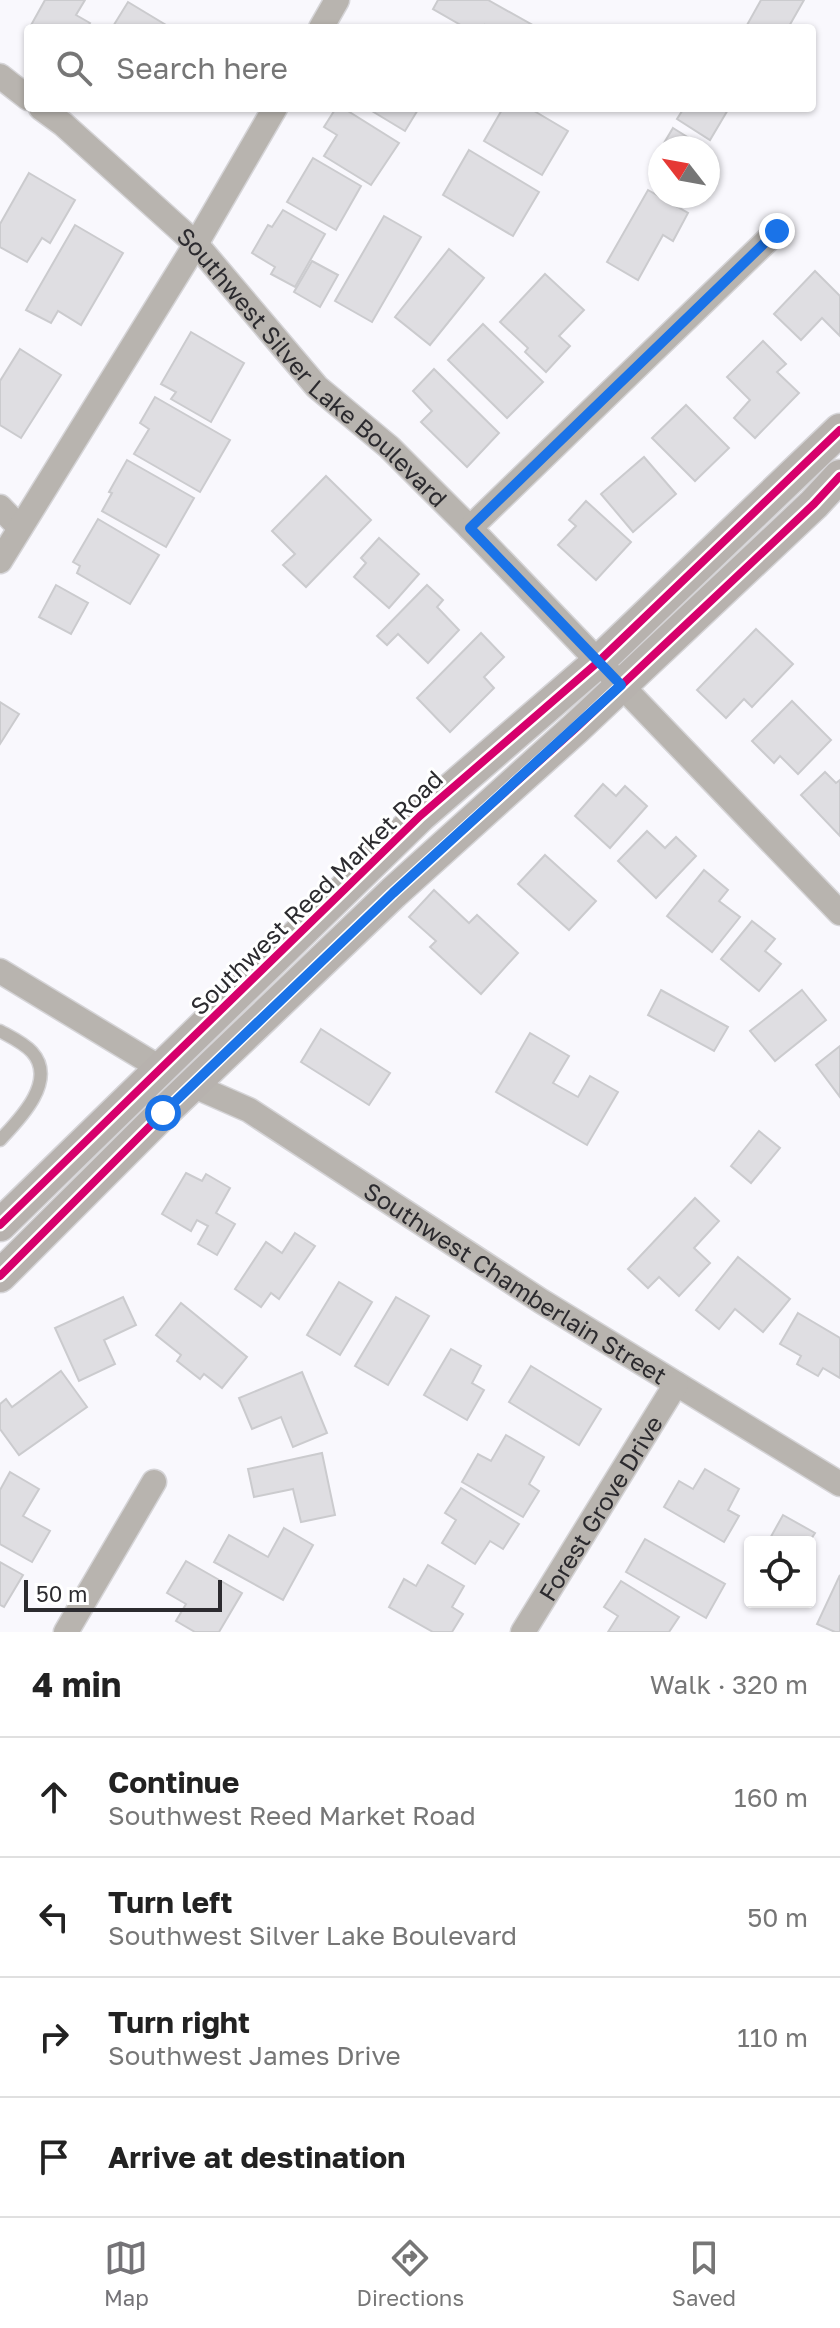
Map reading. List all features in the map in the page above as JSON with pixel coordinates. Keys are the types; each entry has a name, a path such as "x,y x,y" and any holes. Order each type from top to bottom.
{"main road":[{"name":"Southwest Reed Market Road","path":"0,1225 420,816 597,663 840,430"},
{"path":"0,1276 192,1085 393,893 621,685 840,476"}],"street":[{"path":"323,24 337,0"},
{"path":"0,76 24,95"},
{"name":"Southwest Silver Lake Boulevard","path":"46,112 196,244 317,387 389,447 470,528 840,913"},
{"path":"0,561 196,244 273,112"},
{"path":"470,528 777,231"},
{"path":"0,507 20,528"},
{"path":"0,971 160,1068"},
{"name":"Southwest Chamberlain Street","path":"192,1085 249,1110 541,1301 840,1484"},
{"name":"Forest Grove Drive","path":"523,1632 676,1384"},
{"path":"66,1632 154,1482"}],"lane":[{"path":"0,1031 34,1054 39,1065 39,1087 26,1113 0,1140"}],"building":[{"path":"45,0 85,0 76,15 89,24 32,24"},
{"path":"438,0 488,0 531,24 459,24 433,9"},
{"path":"761,0 804,0 790,24 748,24"},
{"path":"128,2 164,24 114,24"},
{"path":"333,112 349,112 399,143 371,185 324,156 337,135 324,127"},
{"path":"374,112 417,112 405,131"},
{"path":"501,112 536,112 568,131 542,175 484,141"},
{"path":"681,112 727,112 712,136 704,136 677,119"},
{"path":"673,128 686,136 668,136"},
{"path":"469,150 539,192 513,236 443,195"},
{"path":"313,158 361,186 336,230 287,202"},
{"path":"29,173 75,200 50,243 42,238 27,262 0,247 0,224"},
{"path":"648,190 648,208 679,208 688,213 673,241 663,235 638,280 607,262"},
{"path":"283,210 325,234 295,287 271,274 275,267 252,253 268,225 272,227"},
{"path":"384,216 421,237 372,322 335,301"},
{"path":"75,225 123,253 81,325 58,311 51,323 26,310"},
{"path":"449,249 484,278 430,345 395,317"},
{"path":"312,261 338,275 320,307 294,292"},
{"path":"815,271 840,296 840,336 822,318 801,340 774,314"},
{"path":"545,274 584,310 559,336 570,346 546,372 525,352 528,348 500,322"},
{"path":"483,324 543,382 507,418 448,360"},
{"path":"191,332 244,363 211,422 171,399 176,392 161,384"},
{"path":"763,341 786,364 777,372 799,393 755,438 734,418 750,400 727,377"},
{"path":"20,349 61,375 21,438 0,425 0,381"},
{"path":"434,369 499,433 467,467 421,422 432,411 413,391"},
{"path":"155,397 230,440 200,492 134,454 149,429 140,423"},
{"path":"686,405 729,448 695,481 652,438"},
{"path":"644,457 676,494 633,532 601,494"},
{"path":"127,460 194,498 166,547 102,511"},
{"path":"326,476 371,520 306,587 283,565 295,554 272,531"},
{"path":"586,501 631,542 596,580 558,545 576,526 569,520"},
{"path":"98,519 159,555 130,604 77,573 80,566 73,562"},
{"path":"379,538 419,574 389,608 354,577 366,563 361,558"},
{"path":"56,585 88,603 71,634 39,617"},
{"path":"427,585 443,600 437,607 459,630 428,663 398,634 387,645 377,636"},
{"path":"756,629 793,664 752,707 744,699 726,718 697,690"},
{"path":"481,633 504,657 484,677 494,688 450,732 417,698"},
{"path":"792,701 831,740 798,774 780,756 774,763 752,741"},
{"path":"0,702 19,714 0,744"},
{"path":"825,772 836,783 840,780 840,836 801,795"},
{"path":"603,784 616,796 625,786 647,806 610,848 575,816"},
{"path":"647,831 665,848 676,837 696,856 656,898 618,861"},
{"path":"545,855 596,901 569,930 518,884"},
{"path":"704,870 728,890 719,901 740,917 712,952 667,916"},
{"path":"434,890 469,923 477,915 518,953 481,994 430,947 436,941 409,917"},
{"path":"752,921 775,939 765,951 781,964 759,991 721,959"},
{"path":"661,990 728,1027 714,1051 648,1015"},
{"path":"802,990 826,1020 775,1061 750,1031"},
{"path":"321,1029 390,1073 369,1105 301,1062"},
{"path":"530,1033 569,1056 553,1083 578,1097 590,1076 618,1092 587,1145 496,1092"},
{"path":"840,1046 840,1097 816,1065"},
{"path":"759,1131 780,1148 751,1183 731,1166"},
{"path":"186,1173 202,1181 206,1174 230,1188 216,1213 235,1224 217,1255 198,1244 208,1226 197,1220 191,1231 162,1214"},
{"path":"695,1198 719,1221 694,1248 710,1263 679,1296 659,1277 648,1288 628,1269"},
{"path":"295,1233 315,1246 279,1299 271,1293 261,1307 235,1289 266,1242 282,1253"},
{"path":"738,1257 790,1299 763,1332 735,1309 719,1329 696,1310"},
{"path":"339,1282 372,1302 340,1355 307,1335"},
{"path":"123,1297 136,1325 104,1340 115,1364 79,1381 55,1328"},
{"path":"396,1297 429,1316 388,1385 355,1366"},
{"path":"181,1303 247,1357 222,1388 204,1374 200,1379 177,1361 181,1355 156,1335"},
{"path":"798,1313 840,1338 840,1378 823,1368 818,1376 797,1364 801,1356 780,1344"},
{"path":"451,1349 481,1366 472,1383 484,1390 467,1420 424,1395"},
{"path":"531,1366 601,1409 579,1445 509,1402"},
{"path":"61,1371 87,1407 19,1455 0,1429 0,1404 6,1399 12,1407"},
{"path":"302,1372 327,1433 293,1447 281,1417 252,1429 239,1398"},
{"path":"506,1435 544,1457 529,1484 539,1491 523,1517 462,1482 478,1454 491,1461"},
{"path":"322,1453 335,1515 301,1522 293,1489 254,1497 248,1469"},
{"path":"705,1469 739,1489 728,1510 739,1516 724,1542 664,1507 679,1481 693,1489"},
{"path":"10,1472 39,1489 23,1516 50,1531 32,1562 0,1544 0,1490"},
{"path":"461,1488 519,1524 503,1549 490,1541 475,1564 442,1543 456,1520 445,1513"},
{"path":"783,1515 815,1533 813,1536 771,1536"},
{"path":"284,1528 313,1545 283,1600 214,1562 229,1535 268,1557"},
{"path":"645,1539 725,1584 706,1618 626,1572"},
{"path":"186,1561 242,1593 219,1632 195,1632 176,1621 186,1604 167,1593"},
{"path":"0,1562 23,1575 4,1607 0,1605"},
{"path":"428,1565 464,1586 452,1607 463,1614 452,1632 433,1632 389,1607 404,1579 416,1586"},
{"path":"840,1575 840,1632 835,1632 817,1624"},
{"path":"621,1581 679,1617 669,1632 608,1632 618,1616 604,1607"}],"cycle path":[{"path":"0,1225 420,816 597,663 840,430"},
{"path":"0,1276 163,1113 393,893 576,728 840,476"}],"route":[{"path":"163,1113 393,893 621,685 470,528 777,231"}]}
